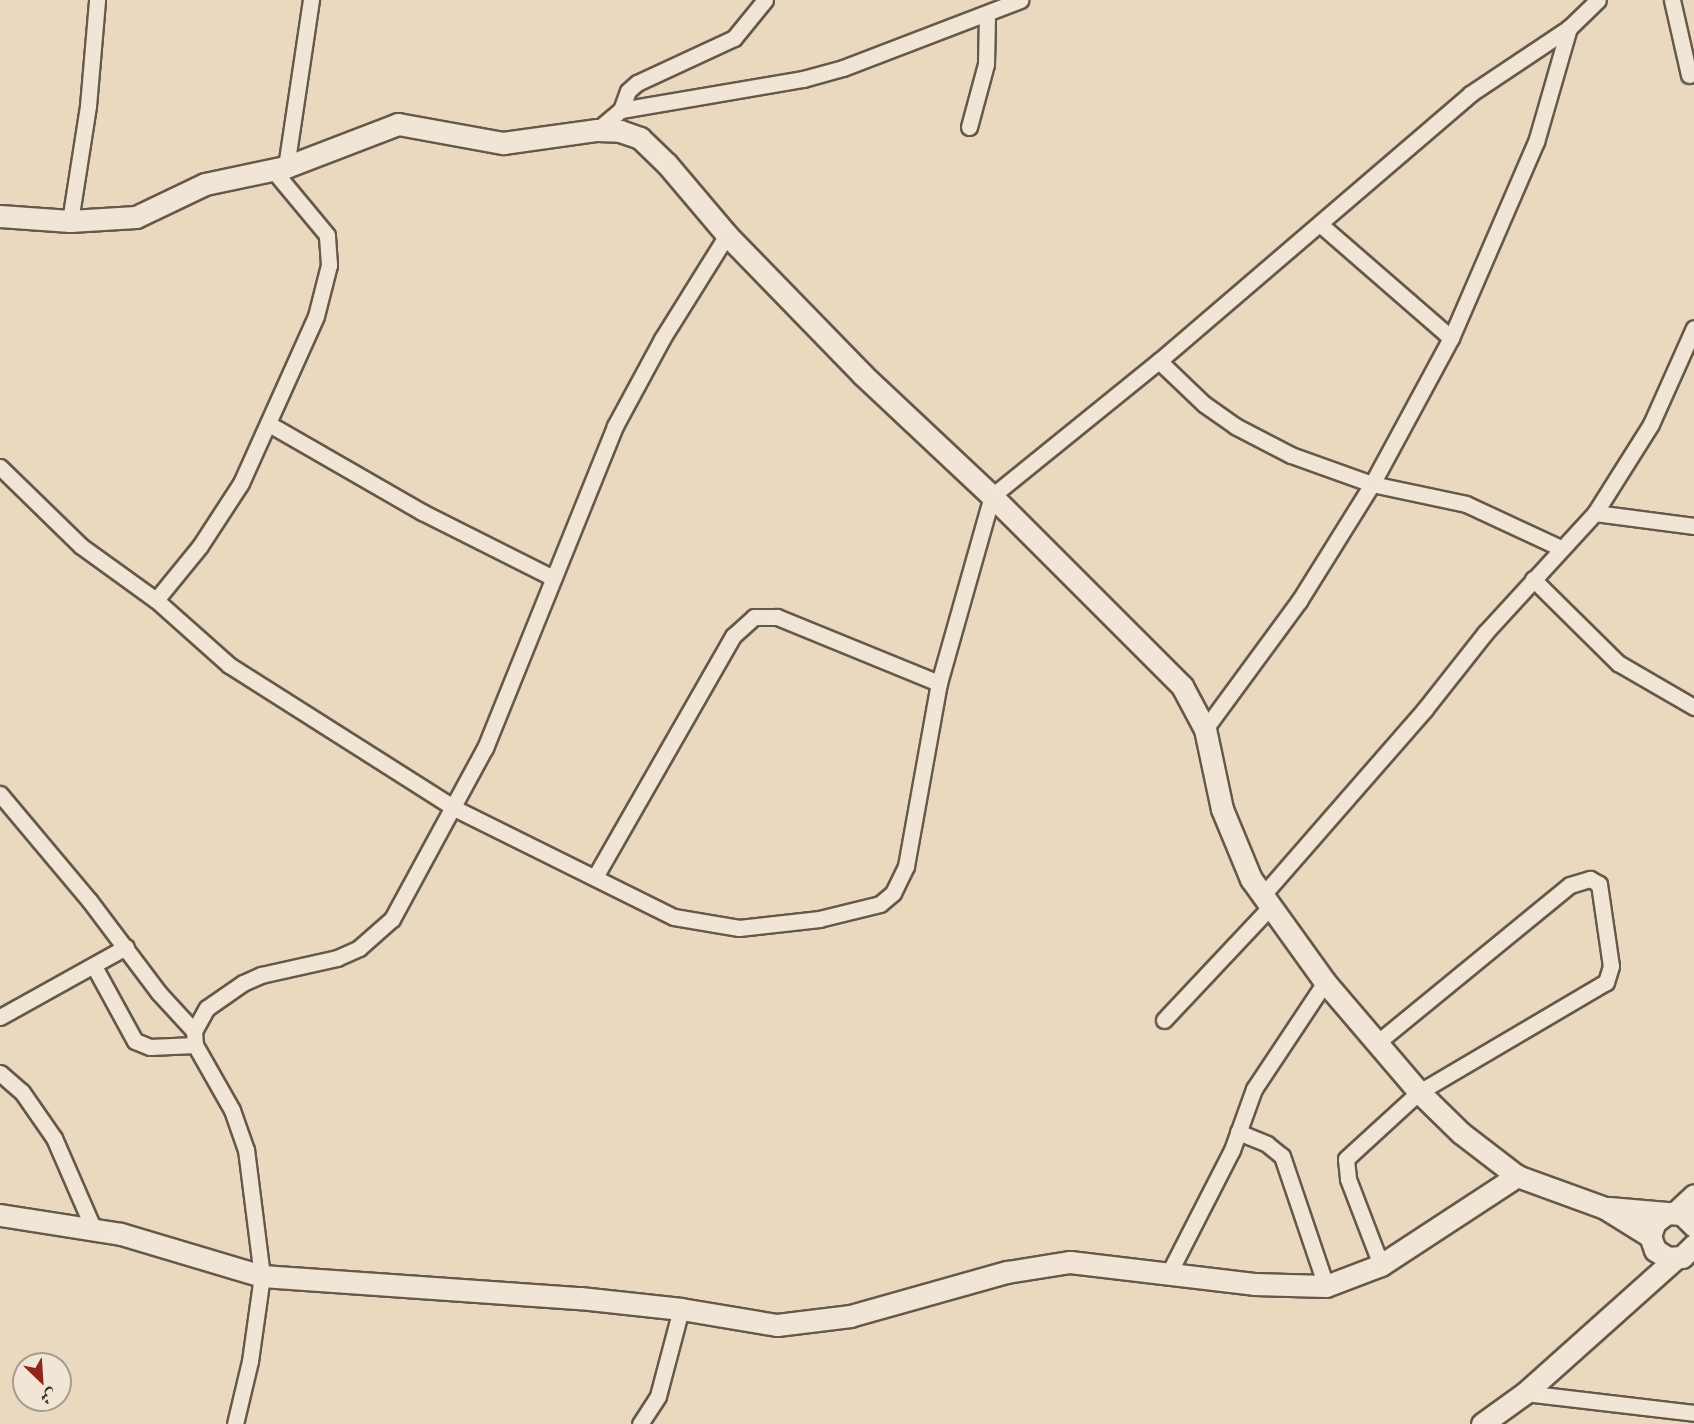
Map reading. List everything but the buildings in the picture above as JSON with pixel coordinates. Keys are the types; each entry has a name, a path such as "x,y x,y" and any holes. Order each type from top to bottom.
{"street":[{"path":"70,221 88,106 97,0"},
{"path":"156,600 225,511 269,424 316,316 329,251 327,236 280,168 311,0"},
{"path":"597,130 621,110 628,92 637,83 734,38 765,0"},
{"path":"621,110 803,80 987,15 1020,0"},
{"path":"0,467 81,546 156,600 229,665 456,809 675,917 739,928 819,920 880,904 893,893 906,866 939,684 992,496 1159,361 1321,225 1470,94 1569,28 1598,0"},
{"path":"1672,0 1689,75"},
{"path":"969,127 986,64 987,15"},
{"path":"1205,729 1299,601 1372,484 1451,338 1536,142 1569,28"},
{"path":"0,216 70,221 136,217 205,184 280,168 398,123 503,143 597,130 620,130 651,147 727,235 862,374 992,496 1182,686 1205,729 1230,831 1266,901 1325,982 1419,1092 1461,1133 1517,1176 1605,1208 1650,1240 1660,1255 1688,1253"},
{"path":"1321,225 1451,338"},
{"path":"195,1038 207,1008 243,983 261,975 337,958 378,934 392,919 456,809 485,748 615,426 662,339 727,235"},
{"path":"1164,1020 1266,901 1533,579 1595,513 1651,424 1694,328"},
{"path":"1159,361 1185,390 1235,426 1291,455 1372,484 1466,504 1561,548"},
{"path":"269,424 422,512 553,579"},
{"path":"1595,513 1694,526"},
{"path":"1533,579 1618,663 1694,707"},
{"path":"595,877 733,636 754,617 777,617 939,684"},
{"path":"0,795 126,948 195,1038 232,1110 244,1143 262,1276 250,1361 235,1424"},
{"path":"1378,1042 1570,885 1590,879 1599,884 1611,966 1606,982 1419,1092 1346,1159 1348,1179 1382,1265"},
{"path":"0,1017 95,968 126,948"},
{"path":"95,968 135,1041 150,1047 195,1038"},
{"path":"1170,1273 1238,1132 1254,1089 1325,982"},
{"path":"0,1073 22,1092 54,1138 94,1230"},
{"path":"1238,1132 1267,1143 1282,1156 1326,1286"},
{"path":"0,1215 94,1230 167,1246 262,1276 681,1309 777,1325 812,1323 898,1304 1040,1265 1098,1263 1254,1284 1326,1286 1382,1265 1517,1176"},
{"path":"1630,1296 1655,1222 1694,1195"},
{"path":"1605,1208 1671,1213 1694,1225"},
{"path":"1482,1424 1526,1393 1630,1296 1688,1253"},
{"path":"639,1424 658,1396 681,1309"},
{"path":"1526,1393 1694,1413"}]}
